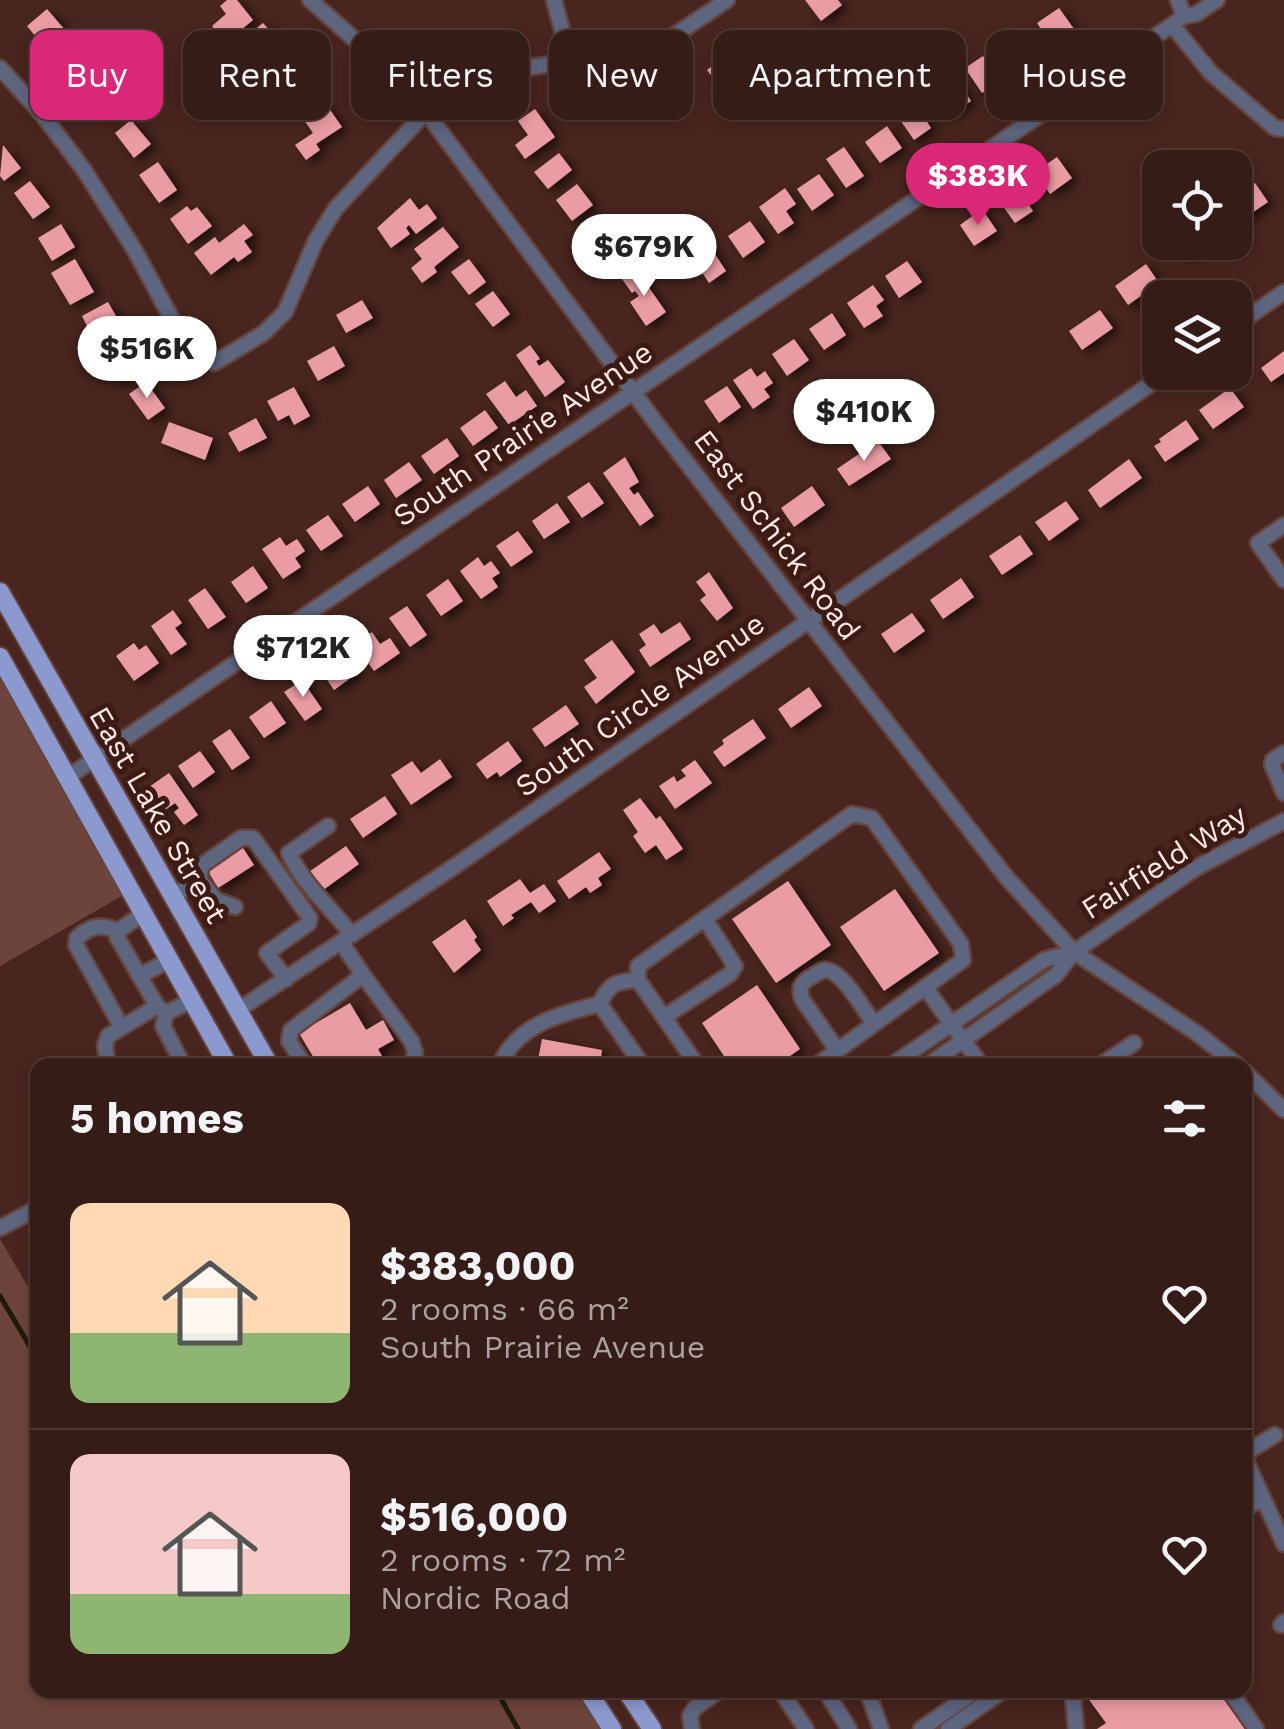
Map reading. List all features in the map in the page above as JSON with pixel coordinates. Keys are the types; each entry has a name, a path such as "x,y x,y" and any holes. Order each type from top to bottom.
{"main road":[{"name":"East Lake Street","path":"0,592 264,1058"},
{"name":"East Lake Street","path":"0,658 224,1058"},
{"path":"592,1698 612,1729"},
{"path":"631,1698 652,1729"}],"street":[{"name":"East Schick Road","path":"310,0 351,36"},
{"path":"554,0 562,30"},
{"path":"682,30 727,0"},
{"path":"1178,0 1178,20 1212,73 1276,128 1284,129"},
{"name":"South Prairie Avenue","path":"68,778 1178,20 1217,0"},
{"path":"0,68 42,114 84,170 187,347 214,368 264,333 285,312 316,240 336,208 418,120"},
{"name":"East Schick Road","path":"432,120 634,392 1008,878 1074,952 1228,1058"},
{"path":"1252,314 1284,292"},
{"name":"South Circle Avenue","path":"238,1010 1142,390"},
{"path":"1283,577 1258,543 1284,524"},
{"path":"1284,753 1272,765 1284,794"},
{"path":"692,1058 638,980 638,966 852,814 872,818 962,944 963,960 826,1058"},
{"name":"Fairfield Way","path":"938,1058 1056,975 1074,952 1196,868 1284,821"},
{"path":"328,826 290,853 310,888 331,908 364,976 412,1042 414,1058"},
{"path":"235,907 216,900 200,880 201,866 241,838 254,838 310,918 267,954 286,979"},
{"path":"173,896 200,880"},
{"path":"144,913 118,930 117,937 161,1010 163,1026 179,1058"},
{"path":"664,1017 730,974 734,966 704,919"},
{"path":"118,930 95,926 77,938 76,945 121,1026"},
{"name":"Fairfield Way","path":"902,1058 1044,960 1074,952"},
{"path":"139,976 170,960"},
{"path":"837,1050 802,999 802,984 822,970 829,970 845,982 874,1024"},
{"path":"300,1058 289,1041 291,1030 364,976"},
{"path":"600,1004 606,989 618,981 638,980"},
{"path":"926,987 975,1058"},
{"path":"107,1058 108,1036 121,1026 193,1000"},
{"path":"504,1058 510,1046 556,1014 600,1004"},
{"path":"600,1004 637,1058"},
{"path":"1112,1058 1134,1043"},
{"path":"1252,1079 1284,1110"},
{"path":"1,1225 30,1212"},
{"path":"1252,1451 1274,1435"},
{"path":"1252,1474 1284,1544"},
{"path":"1252,1504 1262,1499"},
{"path":"692,1729 690,1716 709,1698"},
{"path":"785,1698 806,1729"},
{"path":"830,1698 849,1729"},
{"path":"870,1698 881,1729"},
{"path":"921,1729 966,1698"},
{"path":"948,1729 993,1698"},
{"path":"1072,1698 1076,1729"},
{"path":"1235,1698 1256,1729"}],"shaded area":[{"path":"0,673 127,893 0,966"},
{"path":"0,1239 30,1290 30,1698 591,1698 610,1729 0,1729"}],"building":[{"path":"227,0 237,0 253,20 241,30 215,30 212,26 226,14 220,6"},
{"path":"805,0 838,0 842,5 821,21"},
{"path":"1059,8 1074,29 1041,30 1037,23"},
{"path":"47,9 65,30 30,30 27,26"},
{"path":"983,56 986,90 982,93 966,67"},
{"path":"535,109 555,137 525,159 515,145 528,135 518,121 529,120 529,113"},
{"path":"331,111 342,127 316,144 320,150 306,160 295,145 313,133 304,120 331,120"},
{"path":"131,120 151,144 134,158 115,133"},
{"path":"900,120 926,120 931,128 914,140"},
{"path":"887,126 902,148 880,163 865,142"},
{"path":"3,145 21,168 4,181 0,176"},
{"path":"844,147 864,176 846,188 826,159"},
{"path":"559,153 572,170 548,189 534,172"},
{"path":"1057,157 1072,178 1050,194 1035,172"},
{"path":"158,162 177,190 159,203 139,175"},
{"path":"819,174 834,195 812,211 797,189"},
{"path":"30,181 50,207 33,219 14,193"},
{"path":"1255,183 1268,202 1252,213"},
{"path":"577,184 593,205 572,221 556,200"},
{"path":"1016,186 1033,211 1015,223 997,198"},
{"path":"785,188 796,204 786,211 794,223 778,234 759,207"},
{"path":"410,198 419,210 427,204 437,218 416,234 409,225 406,228 410,234 391,248 377,228"},
{"path":"187,206 191,211 197,207 212,226 188,244 170,219"},
{"path":"982,209 997,231 974,246 960,225"},
{"path":"596,218 614,244 597,256 579,230"},
{"path":"750,221 765,242 743,258 728,236"},
{"path":"61,224 75,247 52,261 38,238"},
{"path":"244,224 253,235 244,241 252,252 238,262 234,257 211,275 194,253 215,237 219,243"},
{"path":"443,227 459,247 434,267 437,272 422,283 411,268 422,259 414,249"},
{"path":"707,242 726,271 709,283 690,254"},
{"path":"75,259 94,292 70,305 51,273"},
{"path":"469,259 486,282 469,295 451,272"},
{"path":"907,261 922,282 899,298 885,276"},
{"path":"1146,264 1157,280 1142,280 1142,295 1128,305 1115,286"},
{"path":"636,269 666,312 646,326 630,302 639,296 622,279"},
{"path":"873,285 884,300 876,306 883,316 864,328 847,303"},
{"path":"493,291 510,314 493,327 475,304"},
{"path":"362,300 373,318 346,333 336,315"},
{"path":"108,302 125,332 105,342 97,328 90,332 82,316"},
{"path":"1100,310 1113,328 1082,350 1069,331"},
{"path":"832,313 846,335 824,350 809,329"},
{"path":"794,339 809,360 787,376 772,354"},
{"path":"530,345 540,359 536,361 539,366 548,360 565,382 545,397 516,355"},
{"path":"334,346 345,366 318,381 307,361"},
{"path":"132,348 143,366 116,381 106,363"},
{"path":"1284,351 1284,373 1271,382 1261,368"},
{"path":"751,368 757,377 765,371 773,383 764,389 770,397 753,409 733,380"},
{"path":"505,381 516,397 526,390 537,406 509,425 486,394"},
{"path":"146,382 165,408 148,420 129,394"},
{"path":"727,386 741,407 719,423 704,401"},
{"path":"294,387 310,416 294,425 289,415 278,421 267,401"},
{"path":"1227,390 1231,390 1244,407 1213,429 1199,410"},
{"path":"485,410 498,428 473,446 460,428"},
{"path":"256,418 267,438 239,452 228,433"},
{"path":"1186,420 1199,439 1165,462 1154,446"},
{"path":"169,422 213,438 205,460 161,443"},
{"path":"447,438 459,456 434,474 421,456"},
{"path":"878,441 891,459 849,486 837,469"},
{"path":"625,457 639,482 629,488 634,495 638,492 654,516 640,526 603,473"},
{"path":"1129,459 1142,478 1100,508 1088,490"},
{"path":"409,462 422,480 396,498 384,480"},
{"path":"589,482 604,503 582,518 567,497"},
{"path":"368,486 380,504 355,522 342,504"},
{"path":"812,486 825,505 794,527 781,508"},
{"path":"1066,501 1079,519 1049,541 1035,522"},
{"path":"557,503 570,522 544,539 532,521"},
{"path":"328,515 343,536 321,551 306,530"},
{"path":"518,531 533,552 511,567 496,546"},
{"path":"1020,535 1033,554 1002,575 989,556"},
{"path":"280,537 286,546 297,539 305,551 295,558 301,567 283,579 262,549"},
{"path":"478,557 484,566 491,561 500,573 492,578 498,587 481,599 460,571"},
{"path":"253,566 268,588 246,603 231,582"},
{"path":"709,572 733,608 717,621 700,600 706,595 696,582"},
{"path":"961,578 974,597 943,619 930,600"},
{"path":"448,579 463,601 441,616 426,595"},
{"path":"205,588 226,617 208,629 188,600"},
{"path":"407,606 427,635 410,647 389,618"},
{"path":"173,610 182,623 175,628 187,644 171,655 151,626"},
{"path":"912,613 925,631 894,653 881,634"},
{"path":"680,622 691,639 650,667 639,650 646,645 639,634 654,624 661,634"},
{"path":"372,632 380,644 390,638 400,653 374,671 354,644"},
{"path":"612,640 635,672 596,704 584,687 597,678 584,660"},
{"path":"134,643 139,650 146,645 159,663 134,681 116,656"},
{"path":"341,653 356,674 334,690 319,668"},
{"path":"302,680 322,709 305,721 284,692"},
{"path":"809,687 822,706 791,728 778,709"},
{"path":"271,701 286,723 264,738 249,717"},
{"path":"566,705 579,724 545,747 532,729"},
{"path":"753,719 766,738 724,767 713,752 724,744 722,740"},
{"path":"230,729 250,758 232,770 212,741"},
{"path":"508,741 522,761 500,777 497,772 487,779 476,764"},
{"path":"200,751 215,772 193,788 178,766"},
{"path":"440,759 452,777 411,805 391,775 412,761 421,773"},
{"path":"695,760 712,783 675,809 659,786 674,776 677,782 686,776 681,770"},
{"path":"169,773 198,815 184,825 174,812 179,808 175,803 165,810 149,787"},
{"path":"385,796 397,814 363,838 350,819"},
{"path":"640,798 656,819 660,816 683,849 666,860 656,845 645,853 633,836 638,832 623,810"},
{"path":"241,845 254,865 218,888 206,868"},
{"path":"346,846 359,864 319,893 306,874"},
{"path":"599,852 611,869 598,878 602,885 590,893 586,887 569,899 557,881"},
{"path":"520,879 530,893 544,884 556,901 539,913 531,902 511,915 514,918 503,926 487,901"},
{"path":"788,881 831,945 776,983 732,919"},
{"path":"895,889 939,953 884,991 840,927"},
{"path":"465,919 481,950 454,973 432,942"},
{"path":"757,985 800,1049 787,1058 725,1058 702,1023"},
{"path":"350,1003 366,1030 383,1020 394,1040 378,1049 383,1058 314,1058 299,1033"},
{"path":"542,1039 602,1050 601,1058 538,1058"},
{"path":"1088,1698 1223,1698 1245,1729 1097,1729 1106,1723"}],"waterway":[{"path":"0,1296 30,1347"},
{"path":"501,1698 518,1729"}]}
